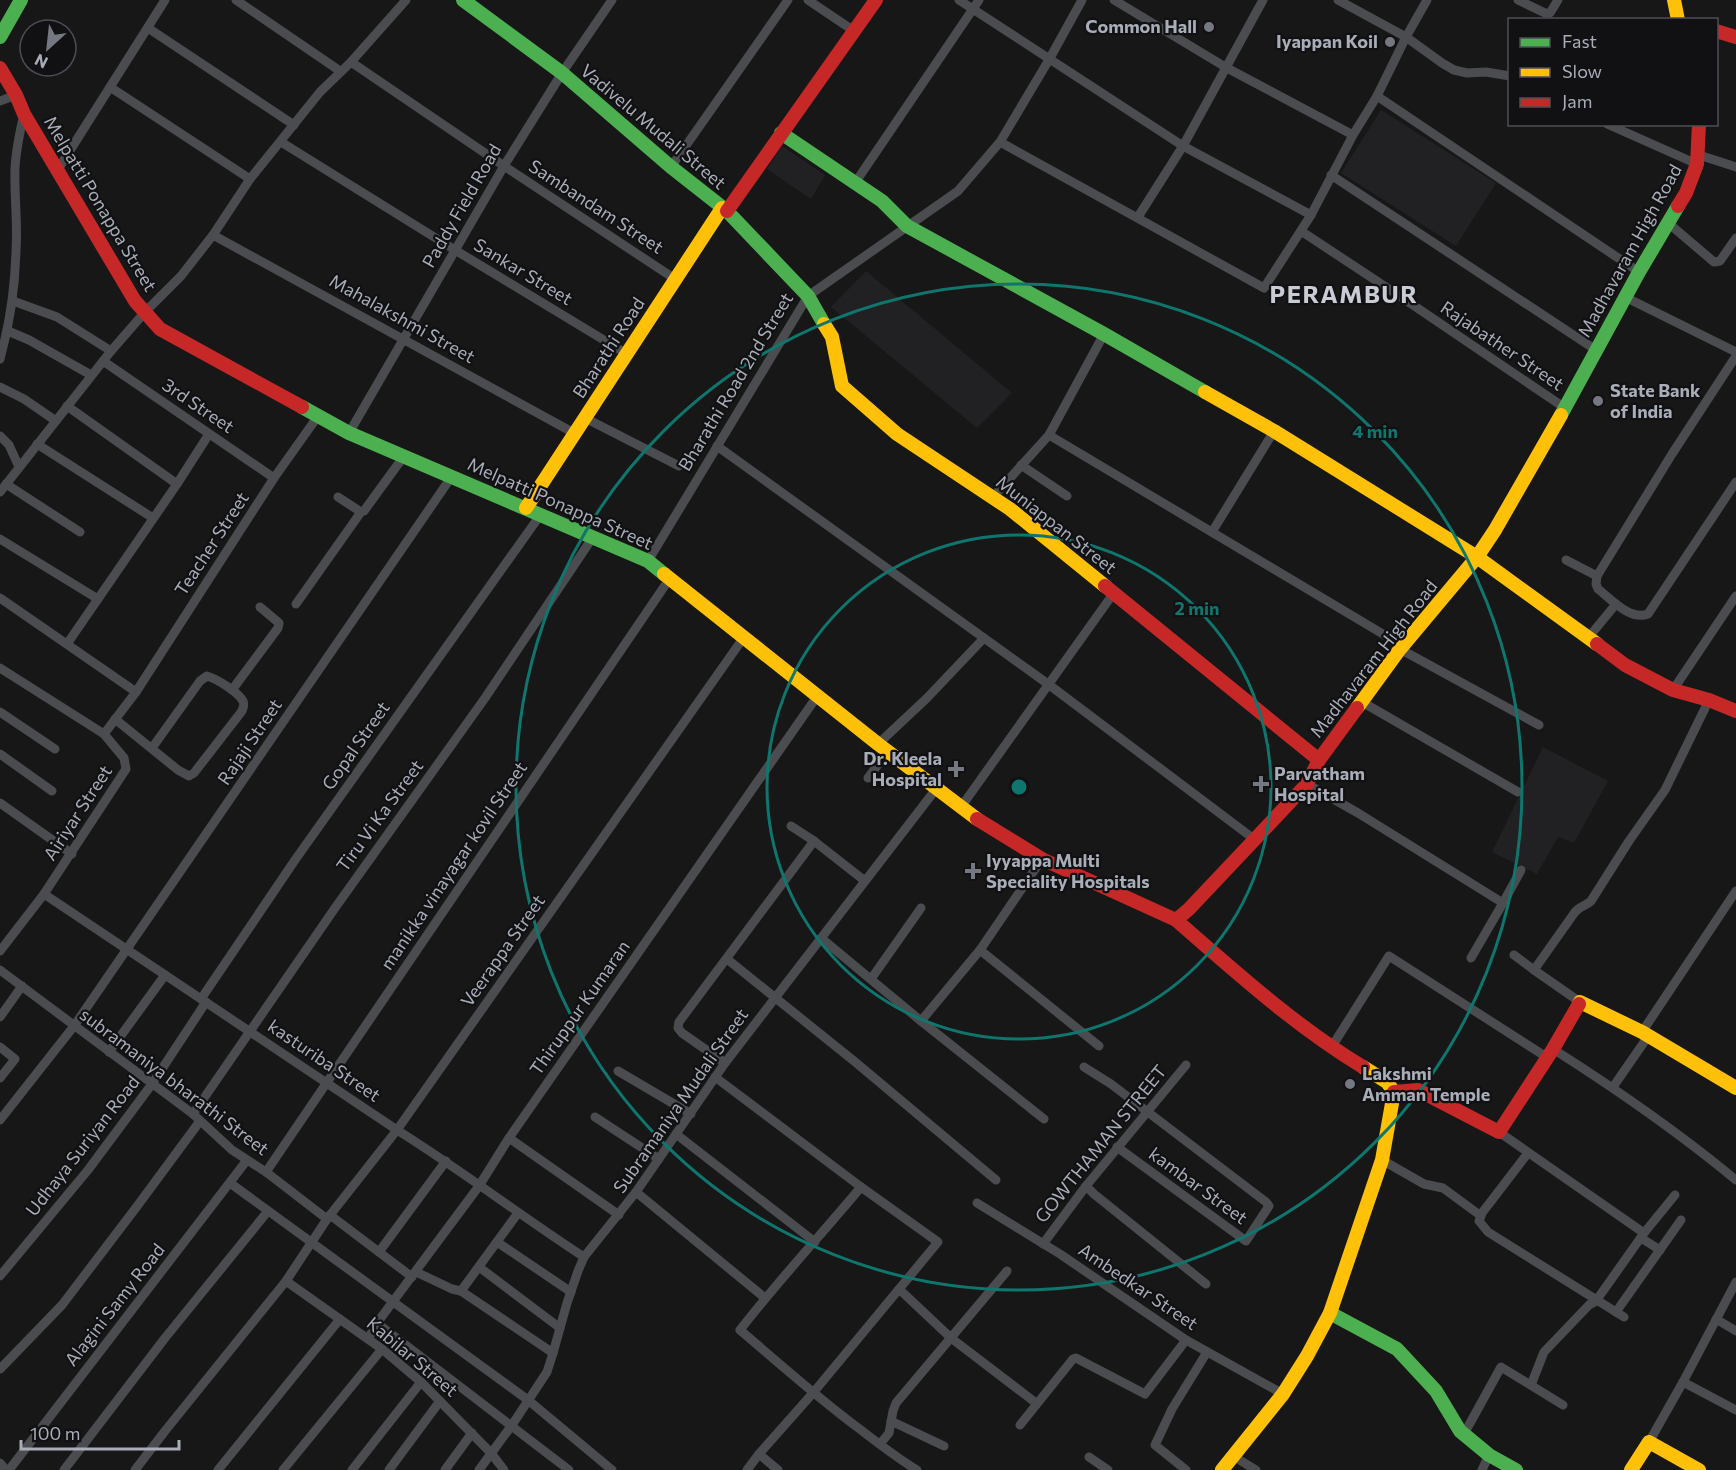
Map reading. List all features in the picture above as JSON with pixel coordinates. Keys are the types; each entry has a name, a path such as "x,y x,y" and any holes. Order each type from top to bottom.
{"street":[{"path":"0,37 21,0"},
{"path":"57,171 165,0"},
{"path":"236,0 340,71"},
{"path":"80,532 3,488 111,351 181,276 213,235 250,179 294,125 406,0"},
{"name":"Vadivelu Mudali Street","path":"463,0 562,73 671,167 724,209 808,296"},
{"name":"Paddy Field Road","path":"349,433 504,166 562,73 612,0"},
{"path":"671,167 788,0"},
{"path":"808,0 854,32"},
{"name":"Bharathi Road","path":"526,508 675,279 876,0"},
{"path":"959,0 1183,146 1311,215"},
{"path":"855,183 979,0"},
{"name":"Bharathi Road 2nd Street","path":"648,561 808,296 958,191 1000,142 1082,0"},
{"path":"1114,0 1227,68 1353,135"},
{"path":"1138,217 1183,146 1263,0"},
{"path":"1338,0 1406,37 1454,70 1508,76"},
{"path":"1000,142 1264,288 1311,215 1427,0"},
{"path":"1518,0 1545,13 1550,13 1558,0"},
{"path":"1674,0 1678,18"},
{"path":"148,28 294,125"},
{"path":"1718,32 1736,37"},
{"name":"Sambandam Street","path":"351,62 675,279"},
{"name":"Melpatti Ponappa Street","path":"0,68 57,171 135,301 160,329 349,433 648,561 883,748 984,825 1042,859 1176,920"},
{"path":"110,87 250,179"},
{"path":"0,101 16,95"},
{"path":"1377,96 1639,272"},
{"path":"0,359 13,302 16,249 15,167 24,114"},
{"path":"1612,126 1698,160 1736,167"},
{"name":"Madhavaram High Road","path":"1176,920 1307,784 1319,760 1401,647 1478,557 1565,408 1624,297 1686,193 1698,160 1699,126"},
{"path":"782,133 882,201 907,226 1274,431 1478,557 1625,665 1673,690 1709,700 1736,711"},
{"name":"Sankar Street","path":"281,142 627,354"},
{"path":"1331,175 1596,350"},
{"path":"1667,222 1714,262 1720,261 1736,238"},
{"name":"Rajabather Street","path":"1301,231 1565,408"},
{"name":"Mahalakshmi Street","path":"213,235 574,433"},
{"name":"Muniappan Street","path":"808,296 832,337 842,386 897,434 1010,508 1319,760"},
{"path":"1624,297 1736,354 1597,576 1598,589 1633,614 1644,616 1648,614 1736,482"},
{"path":"13,302 57,317 111,351"},
{"path":"8,331 29,340 91,375"},
{"path":"993,497 1049,435 1104,334"},
{"name":"3rd Street","path":"103,361 274,478"},
{"path":"0,387 24,399 56,420"},
{"path":"67,406 177,484"},
{"name":"Teacher Street","path":"136,692 274,478 318,416"},
{"path":"585,418 679,466"},
{"path":"1212,532 1274,431"},
{"path":"67,644 209,434"},
{"path":"1049,435 1401,647 1539,725"},
{"path":"0,436 9,445 19,467"},
{"path":"37,444 153,518"},
{"path":"717,446 1048,684 1254,839"},
{"path":"296,604 404,456"},
{"path":"1021,465 1067,496"},
{"name":"Rajaji Street","path":"0,1120 74,1026 452,477"},
{"path":"338,497 361,512"},
{"name":"Gopal Street","path":"204,1000 296,860 541,514"},
{"name":"Tiru Vi Ka Street","path":"0,1369 62,1305 138,1205 335,908 485,698 593,537"},
{"path":"0,539 98,599"},
{"path":"1566,560 1597,576"},
{"name":"manikka vinayagar kovil Street","path":"266,1173 670,578"},
{"path":"962,807 1113,594"},
{"path":"1673,690 1736,596"},
{"path":"0,598 136,692 104,734 0,668"},
{"path":"1588,638 1616,604"},
{"path":"231,690 278,628 279,623 260,607"},
{"name":"Veerappa Street","path":"135,1470 286,1281 329,1217 397,1130 744,637"},
{"path":"868,778 883,748 984,638"},
{"path":"115,719 183,774 189,776 194,773 244,705 243,701 214,678 207,676 200,681 152,748"},
{"name":"Thiruppur Kumaran","path":"368,1339 377,1323 479,1186 509,1138 818,695"},
{"path":"1534,970 1575,912 1591,901 1657,803 1709,700"},
{"path":"1362,702 1518,792"},
{"path":"0,712 55,749"},
{"name":"Airiyar Street","path":"0,951 72,854 126,769 124,758 104,734"},
{"path":"0,754 52,791"},
{"path":"1307,784 1503,903"},
{"name":"Subramaniya Mudali Street","path":"479,1470 547,1371 584,1257 636,1192 715,1077 936,789"},
{"path":"0,803 72,854"},
{"path":"791,826 865,881"},
{"path":"725,1064 682,1033 678,1028 679,1022 814,841"},
{"path":"921,1021 980,951 1042,859"},
{"path":"1471,958 1521,870"},
{"path":"1613,1087 1736,891"},
{"name":"kasturiba Street","path":"44,894 446,1161 584,1257"},
{"path":"871,979 921,908"},
{"path":"1176,920 1245,980 1331,1048 1387,1082 1394,1092 1382,1161 1330,1313 1283,1394 1222,1470"},
{"path":"821,938 1044,1119"},
{"path":"980,951 1098,1046"},
{"path":"1514,955 1581,1002 1645,1034 1736,1088"},
{"path":"1331,1048 1389,956 1550,1053 1613,1087 1736,1180"},
{"path":"727,959 996,1180"},
{"name":"subramaniya bharathi Street","path":"0,970 197,1118 232,1150 379,1252 413,1275 461,1291 553,1353"},
{"path":"109,1052 165,975"},
{"path":"0,1017 22,986"},
{"name":"Udhaya Suriyan Road","path":"0,1276 88,1170 152,1084 204,1000"},
{"path":"1499,1132 1581,1002"},
{"path":"0,1047 15,1059 0,1078"},
{"name":"GOWTHAMAN STREET","path":"1043,1244 1117,1147 1186,1065"},
{"path":"1084,1067 1147,1111"},
{"path":"618,1071 691,1114"},
{"path":"715,1077 938,1242 747,1470"},
{"path":"1394,1092 1418,1090 1499,1132 1660,1250"},
{"name":"kambar Street","path":"1117,1147 1246,1241 1269,1206 1266,1202 1147,1111"},
{"path":"595,1117 659,1159"},
{"path":"676,1134 815,1242"},
{"path":"509,1138 619,1215"},
{"path":"1528,1154 1479,1221 1488,1232 1620,1315 1681,1220"},
{"name":"Alagini Samy Road","path":"7,1470 247,1160"},
{"path":"379,1252 446,1161"},
{"path":"1382,1161 1424,1184 1443,1188 1481,1216"},
{"path":"230,1183 528,1400 612,1470"},
{"path":"1086,1186 1206,1284"},
{"path":"861,1187 740,1330 813,1393 901,1461 917,1470"},
{"path":"636,1192 765,1298"},
{"path":"1531,1385 1545,1352 1589,1305 1596,1301 1642,1236 1675,1195"},
{"name":"Ambedkar Street","path":"977,1203 1060,1254 1186,1340 1283,1394"},
{"path":"64,1470 165,1338 268,1211"},
{"path":"461,1291 518,1213"},
{"path":"497,1242 571,1292"},
{"path":"479,1267 560,1328"},
{"path":"880,1444 890,1433 892,1411 896,1403 1007,1271"},
{"name":"Kabilar Street","path":"286,1281 382,1349 421,1382 491,1453 504,1470"},
{"path":"1631,1470 1683,1382 1736,1282"},
{"path":"899,1289 951,1338 1036,1403"},
{"path":"1330,1313 1397,1350 1436,1391 1464,1434 1489,1455 1516,1470"},
{"path":"218,1470 340,1318"},
{"path":"1716,1319 1736,1331"},
{"path":"377,1323 569,1470"},
{"path":"1020,1425 1070,1362 1076,1358 1144,1394 1186,1340"},
{"path":"283,1470 382,1349"},
{"path":"1186,1470 1155,1445 1172,1409 1207,1352"},
{"path":"1464,1434 1501,1367 1563,1405"},
{"path":"352,1470 421,1382"},
{"path":"1683,1382 1736,1410"},
{"path":"389,1470 440,1401"},
{"path":"891,1422 944,1446"},
{"path":"445,1470 472,1433"},
{"path":"1649,1442 1699,1470"},
{"path":"759,1454 778,1470"},
{"path":"1482,1470 1489,1455"},
{"path":"1233,1456 1256,1470"},
{"path":"1089,1457 1108,1470"},
{"path":"0,1463 7,1470"}],"shaded area":[{"path":"1381,110 1496,183 1456,246 1341,173"},
{"path":"782,146 825,175 811,199 767,169"},
{"path":"866,271 1012,393 977,428 831,307"},
{"path":"1543,747 1608,781 1574,843 1558,837 1537,874 1492,852"}],"traffic: fast":[{"path":"0,37 21,0"},
{"path":"463,0 562,73 671,167 727,211 808,296 824,324"},
{"path":"781,133 882,201 907,226 1205,392"},
{"path":"1561,415 1678,206"},
{"path":"302,407 349,433 648,561 664,574"},
{"path":"1330,1313 1397,1349 1436,1391 1460,1431 1489,1455 1516,1470"}],"traffic: slow":[{"path":"1674,0 1678,18"},
{"path":"526,508 722,208"},
{"path":"824,324 832,337 842,386 897,434 1010,509 1105,586"},
{"path":"1205,392 1274,431 1477,557 1597,644"},
{"path":"1357,708 1400,649 1477,557 1561,415"},
{"path":"664,574 878,744 977,819"},
{"path":"1579,1004 1580,1002 1642,1032 1736,1088"},
{"path":"1222,1470 1283,1394 1330,1313 1382,1160 1394,1092 1387,1082 1363,1067"},
{"path":"1631,1470 1649,1442 1699,1470"}],"traffic: jam":[{"path":"727,211 876,0"},
{"path":"1718,32 1736,37"},
{"path":"0,68 24,114 135,301 160,329 302,407"},
{"path":"1678,206 1686,193 1697,164 1699,126"},
{"path":"1105,586 1319,760"},
{"path":"1597,644 1625,665 1673,690 1709,700 1736,711"},
{"path":"1357,708 1319,760 1307,784 1176,920 1290,1016 1363,1067"},
{"path":"977,819 1042,859 1176,920"},
{"path":"1394,1092 1418,1090 1499,1132 1553,1049 1579,1004"}],"place":[{"name":"Common Hall","path":"1209,27"},
{"name":"Iyappan Koil","path":"1390,42"},
{"name":"State Bank of India","path":"1598,401"},
{"name":"Dr. Kleela Hospital","path":"956,769"},
{"name":"Parvatham Hospital","path":"1261,784"},
{"name":"Iyyappa Multi Speciality Hospitals","path":"973,871"},
{"name":"Lakshmi Amman Temple","path":"1350,1084"}],"district":[{"name":"PERAMBUR","path":"1344,295"}]}
